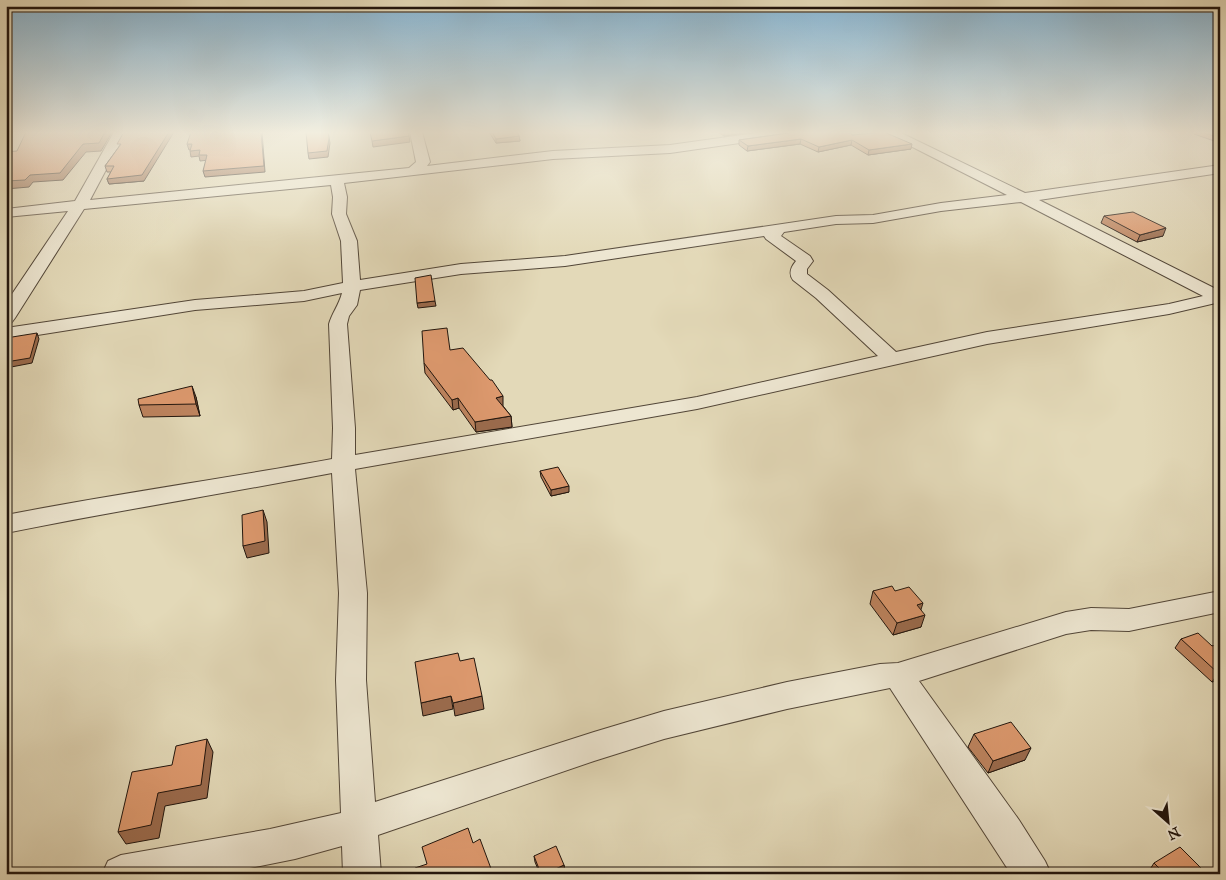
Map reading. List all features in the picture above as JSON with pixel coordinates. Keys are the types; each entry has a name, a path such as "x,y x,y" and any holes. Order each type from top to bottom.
{"street":[{"path":"6,318 38,266 80,205 97,173"},
{"path":"6,213 401,173"},
{"path":"973,173 1220,297"},
{"path":"6,334 195,305 304,296 352,286 466,268 505,267 565,261 779,229 873,218 1191,173"},
{"path":"336,180 340,197 338,214 349,241 352,286 348,305 340,316 338,324 344,428 343,464 353,593 351,680 362,874"},
{"path":"779,229 771,236 804,259 799,268 799,276 822,294 891,358"},
{"path":"6,524 112,503 220,487 725,398 891,358 987,338 1168,309 1220,297"},
{"path":"121,874 173,862 247,851 318,836 634,734 775,698 880,676 898,675 1066,623 1091,619 1128,620 1167,614 1220,600"},
{"path":"898,675 1006,832 1032,874"}],"building":[{"path":"6,173 59,173 30,175 25,180 6,181"},
{"path":"110,173 143,173 142,175 107,179"},
{"path":"1133,212 1166,228 1140,235 1104,216"},
{"path":"431,275 435,301 417,303 415,278"},
{"path":"447,328 450,350 463,348 492,380 503,396 496,398 511,416 475,422 458,398 452,400 424,363 422,331"},
{"path":"37,333 30,358 6,362 6,338"},
{"path":"192,386 196,404 139,405 138,399"},
{"path":"558,467 569,486 551,490 540,471"},
{"path":"263,510 265,541 243,546 242,515"},
{"path":"892,586 895,591 909,587 923,603 917,605 925,615 897,623 873,591"},
{"path":"1198,633 1212,646 1220,644 1220,672 1218,673 1181,639"},
{"path":"458,653 460,661 474,658 482,696 453,703 451,696 421,703 415,662"},
{"path":"1011,722 1031,748 993,761 974,734"},
{"path":"207,739 201,785 158,793 151,825 118,832 132,772 172,765 176,746"},
{"path":"468,828 473,843 480,839 493,874 417,874 415,868 427,864 422,847"},
{"path":"556,846 564,865 541,874 534,856"},
{"path":"1180,847 1207,874 1181,874 1176,870 1170,874 1165,874 1154,863"}]}
